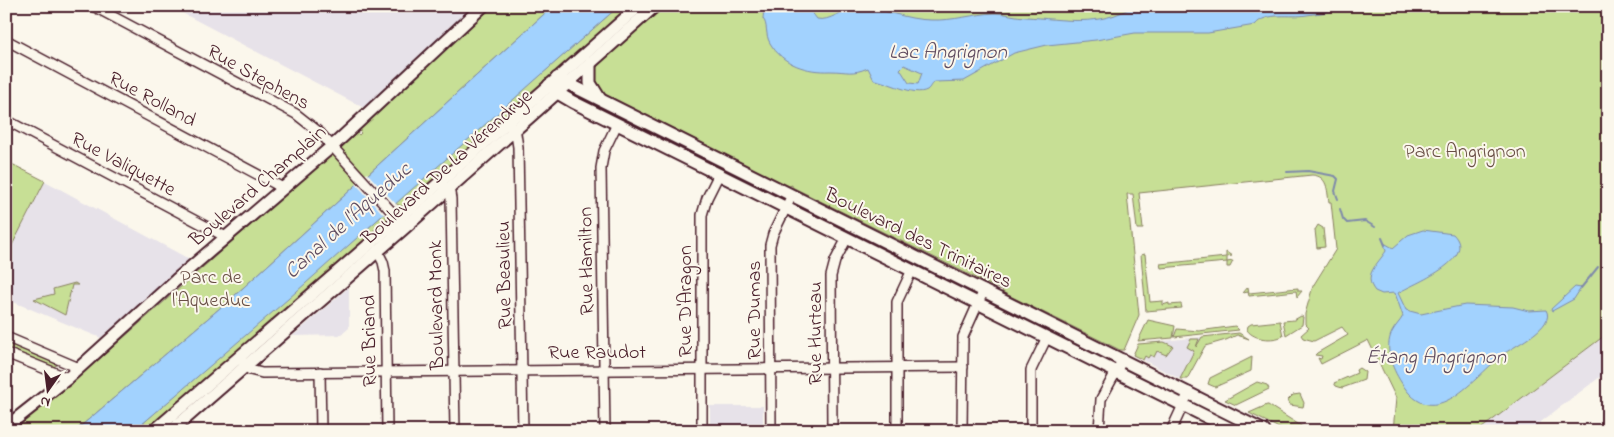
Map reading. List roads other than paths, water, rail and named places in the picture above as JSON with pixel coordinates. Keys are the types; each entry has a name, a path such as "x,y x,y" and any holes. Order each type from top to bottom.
{"main road":[{"name":"Boulevard Champlain","path":"6,427 68,378 226,237 332,146 483,6"},
{"name":"Boulevard De La Vérendrye","path":"171,431 242,361 558,85 639,6"},
{"name":"Boulevard De La Vérendrye","path":"558,85 590,64 655,6"},
{"path":"590,64 590,83 601,100"},
{"name":"Boulevard des Trinitaires","path":"558,85 601,100 1264,431"},
{"name":"Boulevard des Trinitaires","path":"558,85 617,124 1235,431"},
{"name":"Boulevard De La Vérendrye","path":"154,431 378,252 402,223"}],"street":[{"name":"Rue Stephens","path":"93,6 296,114 332,146 402,223"},
{"name":"Rue Rolland","path":"6,40 283,188"},
{"name":"Rue Valiquette","path":"6,120 226,237"},
{"name":"Rue Hamilton","path":"605,431 601,162 604,151 617,124"},
{"name":"Rue Beaulieu","path":"511,127 518,147 523,431"},
{"name":"Rue D'Aragon","path":"702,431 702,215 707,198 719,174"},
{"name":"Boulevard Monk","path":"444,186 451,199 455,431"},
{"name":"Rue Dumas","path":"771,431 770,245 773,234 792,195"},
{"name":"Rue Hurteau","path":"832,431 831,276 835,261 847,238"},
{"name":"Rue Briand","path":"378,252 383,262 384,270 387,431"},
{"path":"897,431 896,302 912,270"},
{"path":"962,431 963,337 984,290"},
{"path":"6,337 79,368"},
{"path":"1031,431 1031,370 1047,337"},
{"path":"6,353 68,378"},
{"path":"1100,431 1100,403 1115,371 1123,359"},
{"name":"Rue Raudot","path":"242,361 250,370 258,372 963,367"},
{"path":"320,372 321,431"},
{"path":"1171,431 1189,392"}],"water":[{"name":"Canal de l'Aqueduc","path":"553,6 619,6 288,299 134,431 75,431 233,297"},
{"name":"Lac Angrignon","path":"764,6 807,6 817,19 827,19 851,9 866,8 931,20 995,13 1022,17 1094,20 1120,13 1133,6 1349,6 1334,11 1301,16 1272,16 1255,25 1208,33 1135,33 1096,40 1047,45 1014,53 964,81 935,82 922,92 915,92 874,80 868,68 849,72 821,71 796,66 775,51 768,40 766,24 763,19","holes":["904,65 922,73 918,84 909,83 900,69"]},
{"name":"Étang Angrignon","path":"1423,230 1453,234 1459,244 1457,253 1451,262 1398,293 1406,310 1421,314 1465,305 1513,307 1529,311 1546,310 1548,316 1540,329 1505,353 1454,397 1440,403 1427,404 1414,397 1401,382 1390,358 1390,338 1403,316 1395,293 1382,294 1375,291 1370,280 1373,270 1386,251 1384,243 1393,248 1408,235"},
{"path":"1575,287 1581,288 1574,299 1552,311 1551,309"}],"waterway":[{"path":"1287,172 1308,171 1335,176 1338,179 1335,191 1338,199"},
{"path":"1340,209 1343,219 1347,223 1365,221 1375,227"},
{"path":"1382,238 1385,245"},
{"path":"1581,288 1598,267"}],"park label":[{"name":"Parc Angrignon","path":"1465,150"},
{"name":"Parc de l'Aqueduc","path":"211,288"}]}
